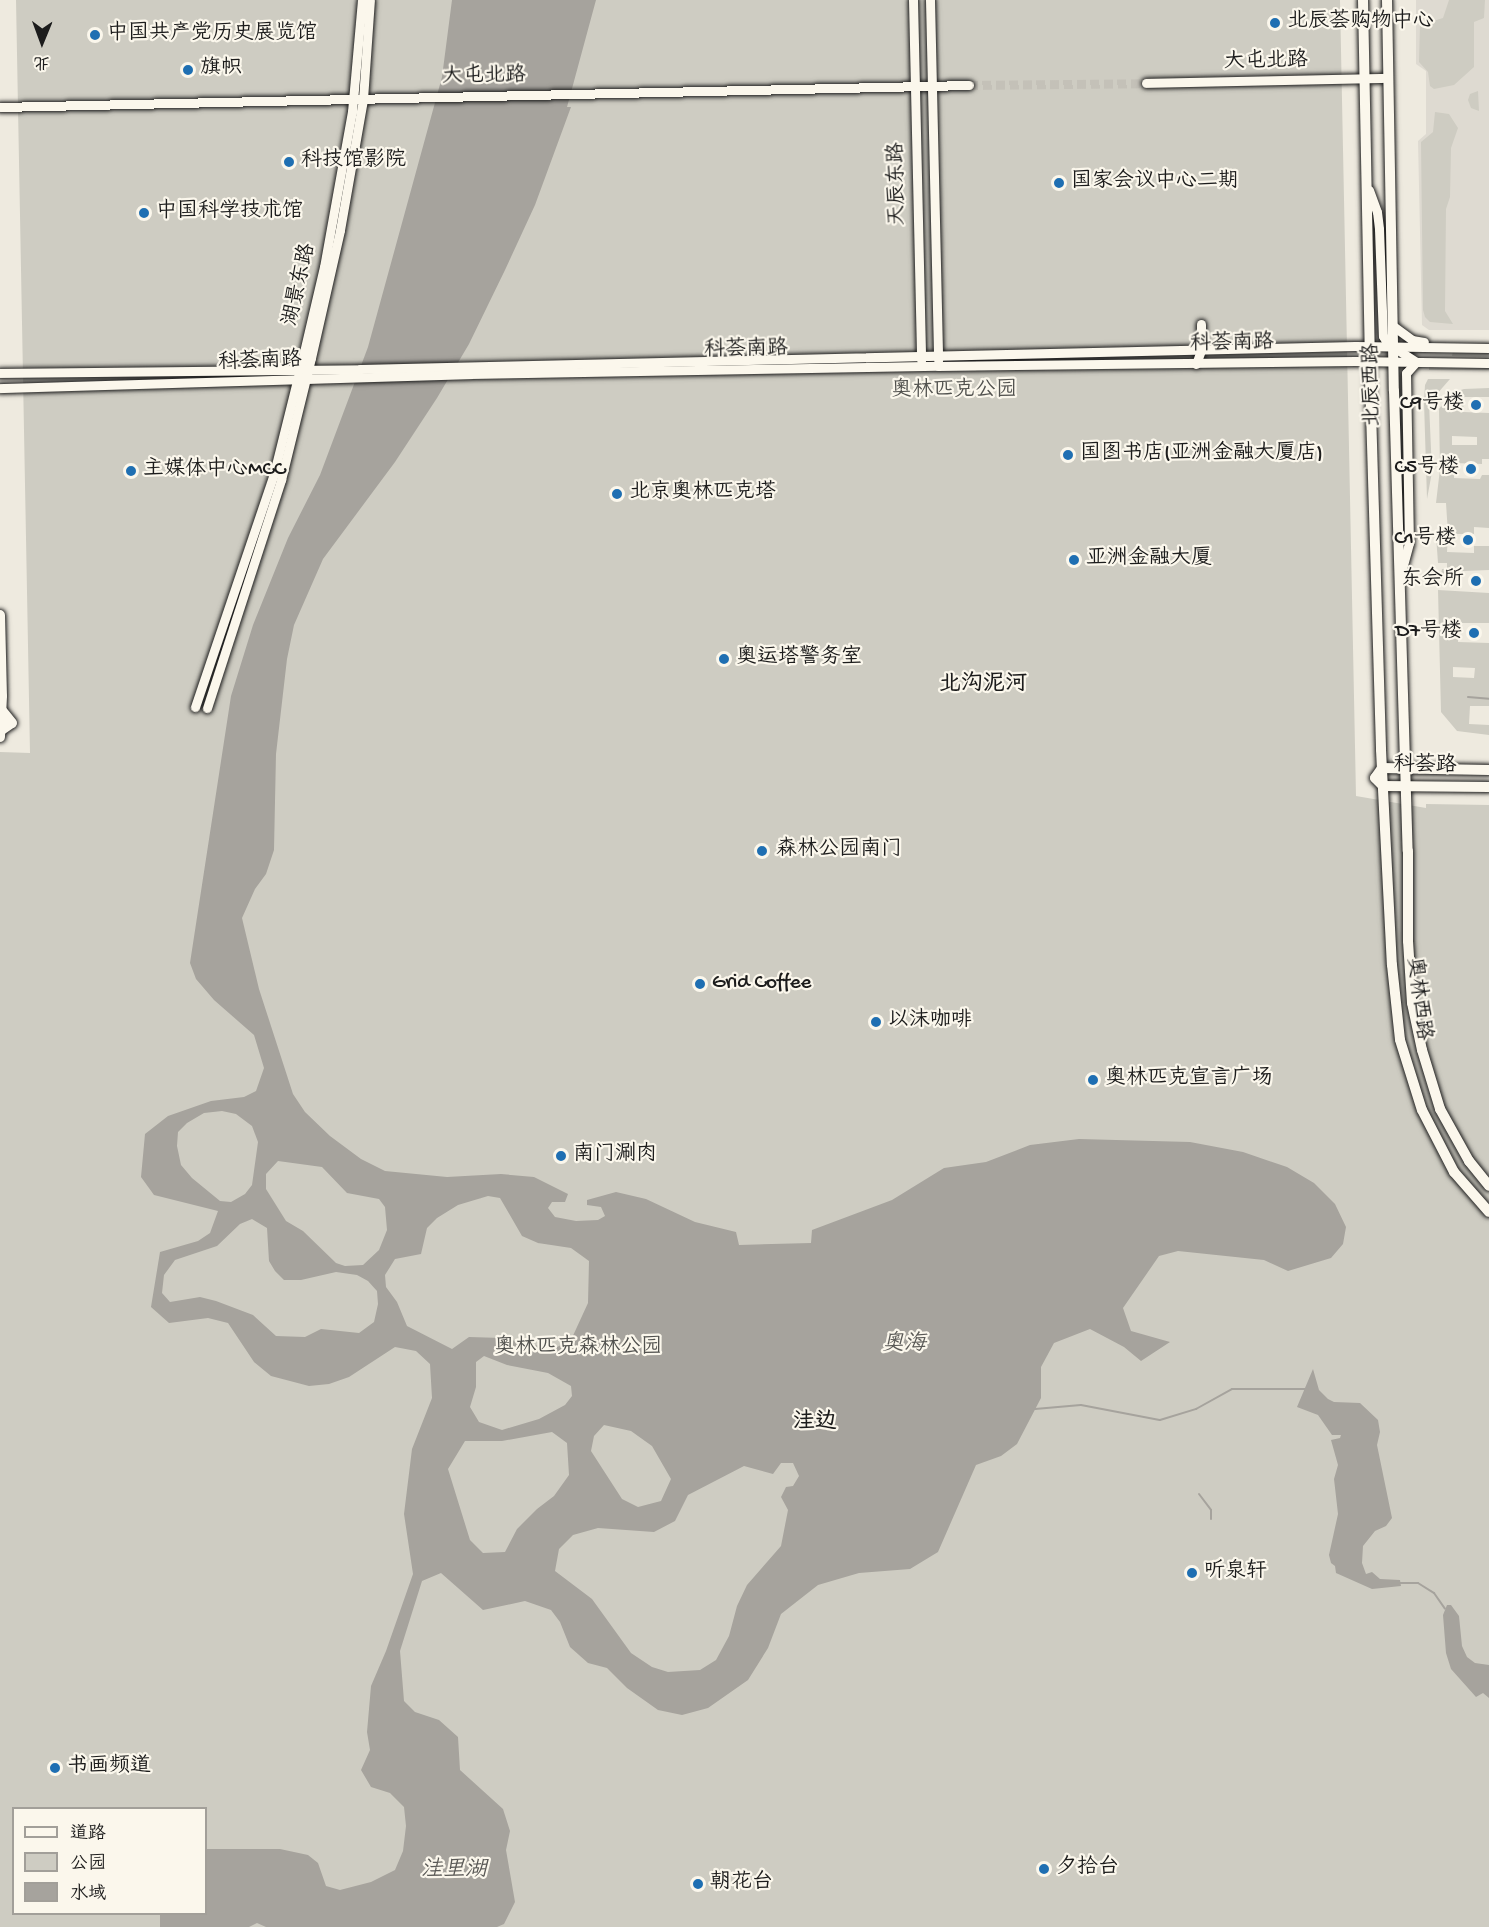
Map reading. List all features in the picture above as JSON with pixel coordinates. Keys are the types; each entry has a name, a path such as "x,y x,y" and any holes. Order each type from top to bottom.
{"main road":[{"name":"北辰西路","path":"1363,0 1369,345 1382,768"},
{"name":"北辰西路","path":"1387,0 1392,326 1404,768"},
{"path":"0,615 1,708 12,723 0,731 0,737"},
{"name":"科荟路","path":"1382,768 1489,770"},
{"name":"奥林西路","path":"1382,768 1392,965 1400,1040 1422,1110 1454,1172 1489,1212"},
{"name":"奥林西路","path":"1404,768 1408,851 1408,941 1412,1003 1420,1041 1440,1109 1469,1161 1489,1186"},
{"name":"科荟路","path":"1383,786 1489,787"}],"street":[{"name":"湖景东路","path":"358,99 362,0"},
{"name":"湖景东路","path":"195,707 274,473 340,230 370,0"},
{"name":"天辰东路","path":"913,0 921,366"},
{"name":"天辰东路","path":"930,0 938,366"},
{"name":"大屯北路","path":"1146,83 1387,78"},
{"name":"大屯北路","path":"0,106 969,85"},
{"path":"1366,183 1377,212 1379,229 1383,336 1387,343 1416,362 1406,373 1409,543 1399,581"},
{"path":"1196,364 1201,350 1201,324"},
{"path":"1392,326 1404,336 1418,342 1489,346"},
{"name":"科荟南路","path":"0,388 301,380 458,365 1369,345 1489,346"},
{"path":"1355,346 1380,353 1386,359 1394,391"},
{"path":"1448,363 1444,355 1449,347"},
{"path":"1201,350 1208,364"},
{"name":"科荟南路","path":"0,373 304,369 360,374 452,375 921,366 1370,361 1489,363"},
{"name":"湖景东路","path":"207,708 280,480 301,380"},
{"path":"207,673 211,678 218,677"}],"shaded area":[{"path":"1416,0 1489,0 1489,330 1429,330 1422,325 1418,141 1426,134 1426,71 1416,64"}],"green space":[{"name":"奥林匹克森林公园","path":"16,0 1340,0 1356,796 1426,808 1426,804 1489,805 1489,1927 0,1927 0,752 30,753"},
{"path":"1449,0 1485,0 1484,18 1474,22 1474,67 1454,85 1434,89 1430,86 1428,72 1419,62 1420,25 1443,18"},
{"path":"1478,91 1479,111 1471,108 1468,100 1470,94"},
{"path":"1435,112 1449,114 1458,128 1451,148 1450,197 1446,209 1445,311 1453,324 1430,322 1423,310 1421,142 1433,132"},
{"path":"1453,351 1489,351 1489,357 1452,356"},
{"path":"1429,367 1489,367 1489,370 1429,370"},
{"path":"1428,379 1450,379 1429,403 1432,472 1427,499 1424,402 1425,385"},
{"path":"1489,388 1489,397 1464,397 1463,412 1489,413 1489,459 1482,459 1482,464 1454,463 1454,478 1480,479 1482,475 1489,475 1489,528 1474,527 1474,534 1448,534 1446,503 1436,503 1440,469 1439,409 1451,393 1464,389","holes":["1452,436 1477,437 1477,445 1452,445"]},
{"path":"1448,534 1447,552 1474,553 1474,546 1489,546 1489,570 1463,571 1462,575 1441,574 1442,569 1447,569 1447,563 1438,563 1436,535"},
{"path":"1438,590 1489,593 1489,623 1459,623 1458,642 1489,643 1489,706 1470,706 1469,724 1489,725 1489,735 1457,731 1441,712","holes":["1453,667 1475,668 1474,678 1453,677"]}],"water":[{"name":"奥海","path":"452,0 596,0 567,107 571,107 535,205 505,270 469,344 437,398 395,462 323,559 294,625 287,659 276,754 274,850 266,874 255,889 242,918 259,989 293,1094 305,1112 330,1136 361,1159 385,1171 447,1177 501,1174 534,1177 568,1194 565,1202 552,1202 548,1208 555,1217 576,1221 598,1220 605,1216 601,1207 587,1205 587,1200 616,1192 646,1199 695,1222 736,1232 739,1245 811,1243 812,1230 892,1200 944,1168 986,1162 1030,1145 1079,1139 1190,1142 1243,1152 1287,1167 1314,1183 1335,1204 1346,1227 1343,1244 1331,1258 1288,1271 1264,1260 1178,1251 1159,1256 1123,1308 1131,1331 1170,1342 1141,1361 1124,1347 1090,1329 1054,1343 1041,1367 1041,1398 1017,1444 1001,1456 976,1465 938,1552 910,1569 859,1573 818,1585 781,1614 768,1648 748,1680 708,1708 682,1715 658,1710 627,1688 607,1668 588,1663 570,1647 560,1622 551,1610 525,1601 483,1610 441,1573 422,1581 400,1651 404,1701 415,1712 439,1720 458,1737 460,1770 503,1809 510,1831 506,1850 515,1902 504,1924 497,1927 266,1927 257,1923 249,1927 160,1927 160,1915 207,1915 207,1849 280,1849 308,1855 318,1863 326,1886 340,1890 371,1882 395,1870 403,1851 406,1826 404,1807 390,1793 371,1787 361,1770 370,1750 367,1732 371,1686 413,1574 404,1514 412,1449 432,1398 430,1364 416,1351 395,1347 349,1377 329,1384 309,1386 271,1376 254,1362 228,1323 208,1318 169,1323 151,1307 160,1252 198,1241 210,1233 218,1211 154,1195 141,1177 145,1134 168,1116 211,1101 244,1097 256,1091 264,1068 254,1035 214,1000 196,979 190,963 231,696 253,625 288,538 320,475 368,347 442,77","holes":["222,1111 236,1114 252,1126 258,1142 252,1185 245,1194 231,1202 220,1201 192,1178 181,1165 177,1146 178,1132 187,1123 204,1113","278,1161 322,1167 347,1193 379,1199 385,1207 387,1230 379,1250 363,1265 345,1266 336,1263 303,1231 286,1221 266,1189 266,1174","488,1196 500,1198 522,1236 538,1243 571,1248 589,1261 588,1303 571,1340 553,1349 502,1338 469,1337 452,1349 407,1326 397,1302 386,1287 385,1275 395,1259 421,1254 427,1228 437,1218 458,1205","252,1219 267,1228 269,1261 284,1280 301,1280 336,1272 357,1275 368,1281 377,1291 378,1304 374,1322 359,1333 321,1329 305,1337 276,1336 253,1315 216,1301 200,1297 170,1302 162,1293 164,1275 175,1260 217,1246 240,1224","484,1356 507,1365 548,1373 571,1386 572,1396 565,1405 539,1419 502,1430 479,1422 470,1407 476,1387 476,1362","604,1425 631,1431 652,1446 671,1479 661,1501 638,1507 622,1499 591,1451 594,1436","552,1432 567,1443 569,1475 554,1496 517,1529 505,1552 483,1553 470,1540 448,1469 465,1441 502,1441","781,1463 793,1463 799,1476 793,1486 786,1487 781,1497 788,1510 781,1546 747,1585 737,1606 729,1636 716,1660 700,1670 668,1672 652,1667 631,1653 592,1599 555,1571 559,1549 573,1535 598,1528 654,1532 675,1521 688,1495 744,1466 773,1474"]},
{"path":"1313,1369 1319,1390 1328,1399 1334,1402 1360,1403 1378,1420 1380,1432 1377,1445 1392,1518 1386,1526 1375,1531 1363,1546 1362,1563 1366,1574 1372,1572 1380,1579 1400,1580 1401,1586 1372,1589 1336,1573 1335,1566 1331,1563 1329,1555 1338,1514 1334,1479 1338,1465 1331,1440 1340,1438 1341,1435 1332,1435 1318,1415 1297,1407"},
{"path":"1447,1605 1451,1605 1459,1616 1462,1646 1467,1657 1475,1663 1489,1665 1489,1698 1483,1693 1476,1697 1451,1669 1446,1653 1443,1615"}],"waterway":[{"path":"1468,697 1489,699"},
{"path":"1035,1409 1081,1405 1160,1420 1196,1409 1232,1389 1308,1389"},
{"path":"1199,1494 1211,1510 1211,1519"},
{"path":"1400,1583 1418,1583 1434,1593 1445,1609"}],"tunnel":[{"path":"969,85 1146,83"}],"place":[{"name":"北辰荟购物中心","path":"1275,23"},
{"name":"中国共产党历史展览馆","path":"95,35"},
{"name":"旗帜","path":"188,70"},
{"name":"科技馆影院","path":"289,162"},
{"name":"国家会议中心二期","path":"1059,183"},
{"name":"中国科学技术馆","path":"144,213"},
{"name":"C9号楼","path":"1476,405"},
{"name":"国图书店(亚洲金融大厦店)","path":"1068,455"},
{"name":"C5号楼","path":"1471,469"},
{"name":"主媒体中心MCC","path":"131,471"},
{"name":"北京奥林匹克塔","path":"617,494"},
{"name":"C1号楼","path":"1468,540"},
{"name":"亚洲金融大厦","path":"1074,560"},
{"name":"东会所","path":"1476,581"},
{"name":"D7号楼","path":"1474,633"},
{"name":"奥运塔警务室","path":"724,659"},
{"name":"森林公园南门","path":"762,851"},
{"name":"Grid Coffee","path":"700,984"},
{"name":"以沫咖啡","path":"876,1022"},
{"name":"奥林匹克宣言广场","path":"1093,1080"},
{"name":"南门涮肉","path":"561,1156"},
{"name":"听泉轩","path":"1192,1573"},
{"name":"书画频道","path":"55,1768"},
{"name":"夕拾台","path":"1044,1869"},
{"name":"朝花台","path":"698,1884"}],"district":[{"name":"北沟泥河","path":"983,686"},
{"name":"洼边","path":"815,1424"}],"park label":[{"name":"奥林匹克公园","path":"954,392"}],"water label":[{"name":"洼里湖","path":"454,1872"}]}
